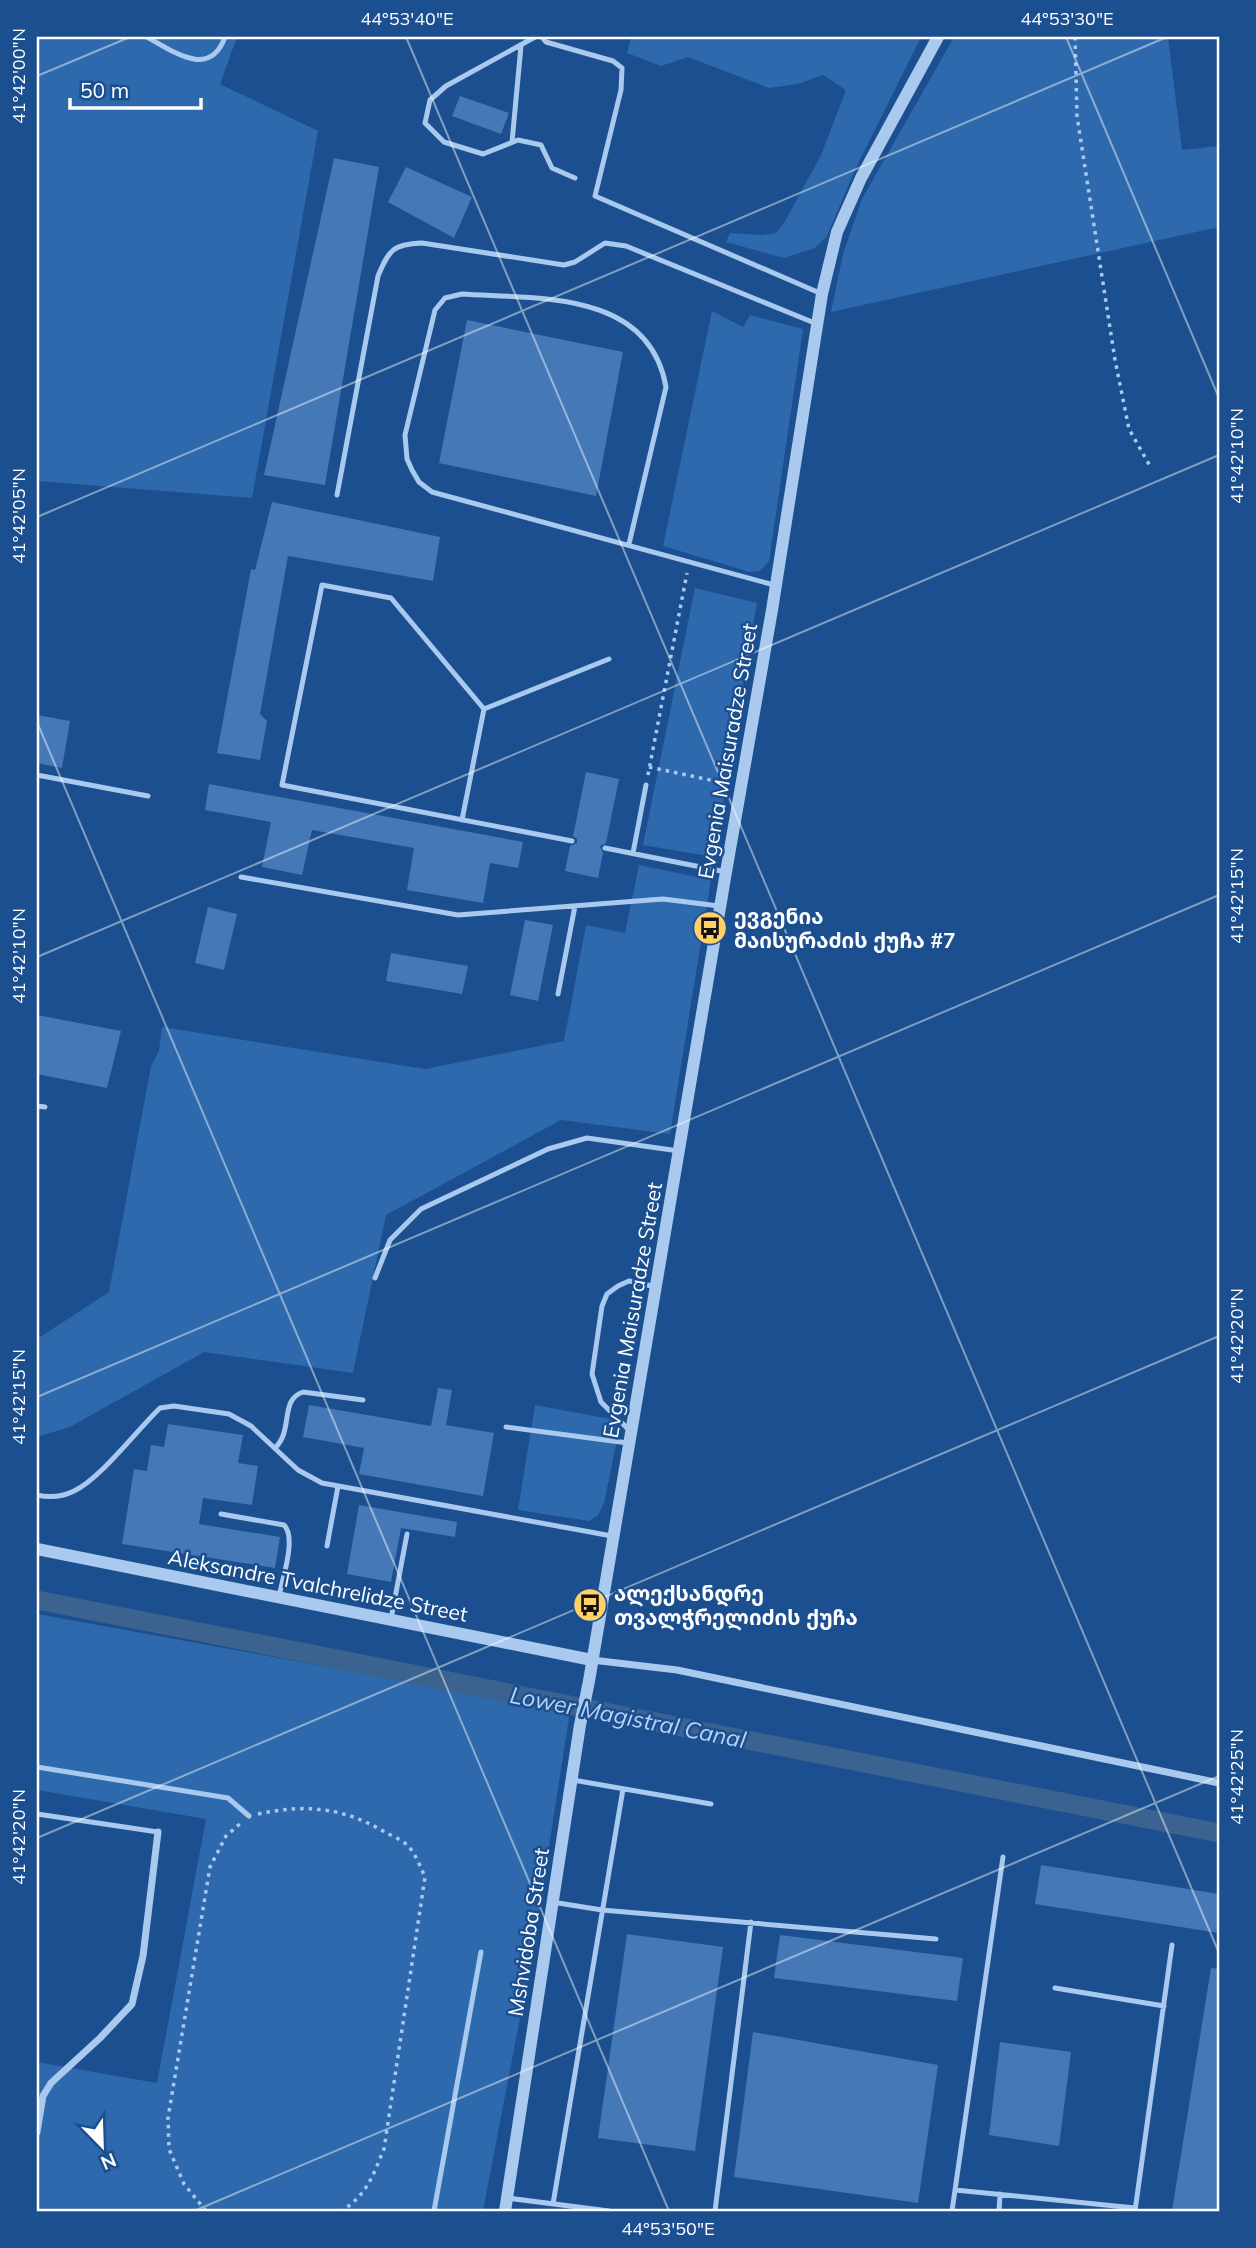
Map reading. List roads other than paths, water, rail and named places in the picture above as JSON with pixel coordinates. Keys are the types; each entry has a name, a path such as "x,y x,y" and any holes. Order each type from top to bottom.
{"street":[{"name":"Evgenia Maisuradze Street","path":"592,1660 776,585 822,294 837,232 861,178 938,37"},
{"name":"Aleksandre Tvalchrelidze Street","path":"37,1549 592,1660"},
{"name":"Mshvidoba Street","path":"506,2205 592,1660"},
{"path":"592,1660 677,1670 1219,1783"},
{"path":"37,2132 43,2096 51,2083 132,2004 143,1956 158,1832"}],"lane":[{"path":"147,37 174,52 199,61 217,54 225,37"},
{"path":"535,37 446,86 430,100 425,123 444,142 483,154 518,140 541,145 552,168 575,178"},
{"path":"542,37 546,42 613,61 622,68 621,90 595,196 822,294"},
{"path":"512,142 521,46"},
{"path":"337,495 377,276 385,260 404,244 422,243 564,265 575,262 605,243 626,246 817,324"},
{"path":"629,544 666,387 664,374 649,347 632,328 612,313 576,302 462,293 445,298 435,310 405,435 407,459 419,482 432,492 776,585"},
{"path":"484,709 391,598 322,585 282,785 572,841"},
{"path":"484,709 609,659"},
{"path":"462,820 484,709"},
{"path":"37,775 148,796"},
{"path":"633,853 646,785"},
{"path":"605,848 726,872"},
{"path":"241,877 458,915 663,899 720,906"},
{"path":"558,994 575,906"},
{"path":"37,1105 45,1107"},
{"path":"375,1278 390,1240 421,1209 548,1149 587,1138 679,1151"},
{"path":"629,1438 601,1402 592,1374 602,1306 607,1294 629,1281 656,1287"},
{"path":"275,1448 284,1438 290,1401 295,1395 303,1392 363,1400"},
{"path":"37,1495 61,1496 76,1491 92,1480 160,1408 174,1406 229,1414 251,1426 298,1470 322,1483 612,1536"},
{"path":"506,1427 629,1438"},
{"path":"327,1546 338,1486"},
{"path":"221,1514 284,1525 289,1530 291,1540 279,1597"},
{"path":"391,1619 407,1534"},
{"path":"37,1768 228,1798 249,1816"},
{"path":"571,1780 711,1804"},
{"path":"553,2204 623,1789"},
{"path":"37,1814 158,1832"},
{"path":"952,2211 1003,1857"},
{"path":"552,1902 602,1910 936,1939"},
{"path":"715,2211 751,1922"},
{"path":"956,2190 1135,2210 1172,1945"},
{"path":"434,2211 481,1952"},
{"path":"1055,1988 1164,2006"},
{"path":"999,2211 1000,2194"},
{"path":"506,2205 553,2204 609,2211"}],"waterway":[{"name":"Lower Magistral Canal","path":"37,1600 1219,1833"}],"place":[{"name":"ევგენია მაისურაძის ქუჩა #7","path":"710,928"},
{"name":"ალექსანდრე თვალჭრელიძის ქუჩა","path":"590,1605"}]}
